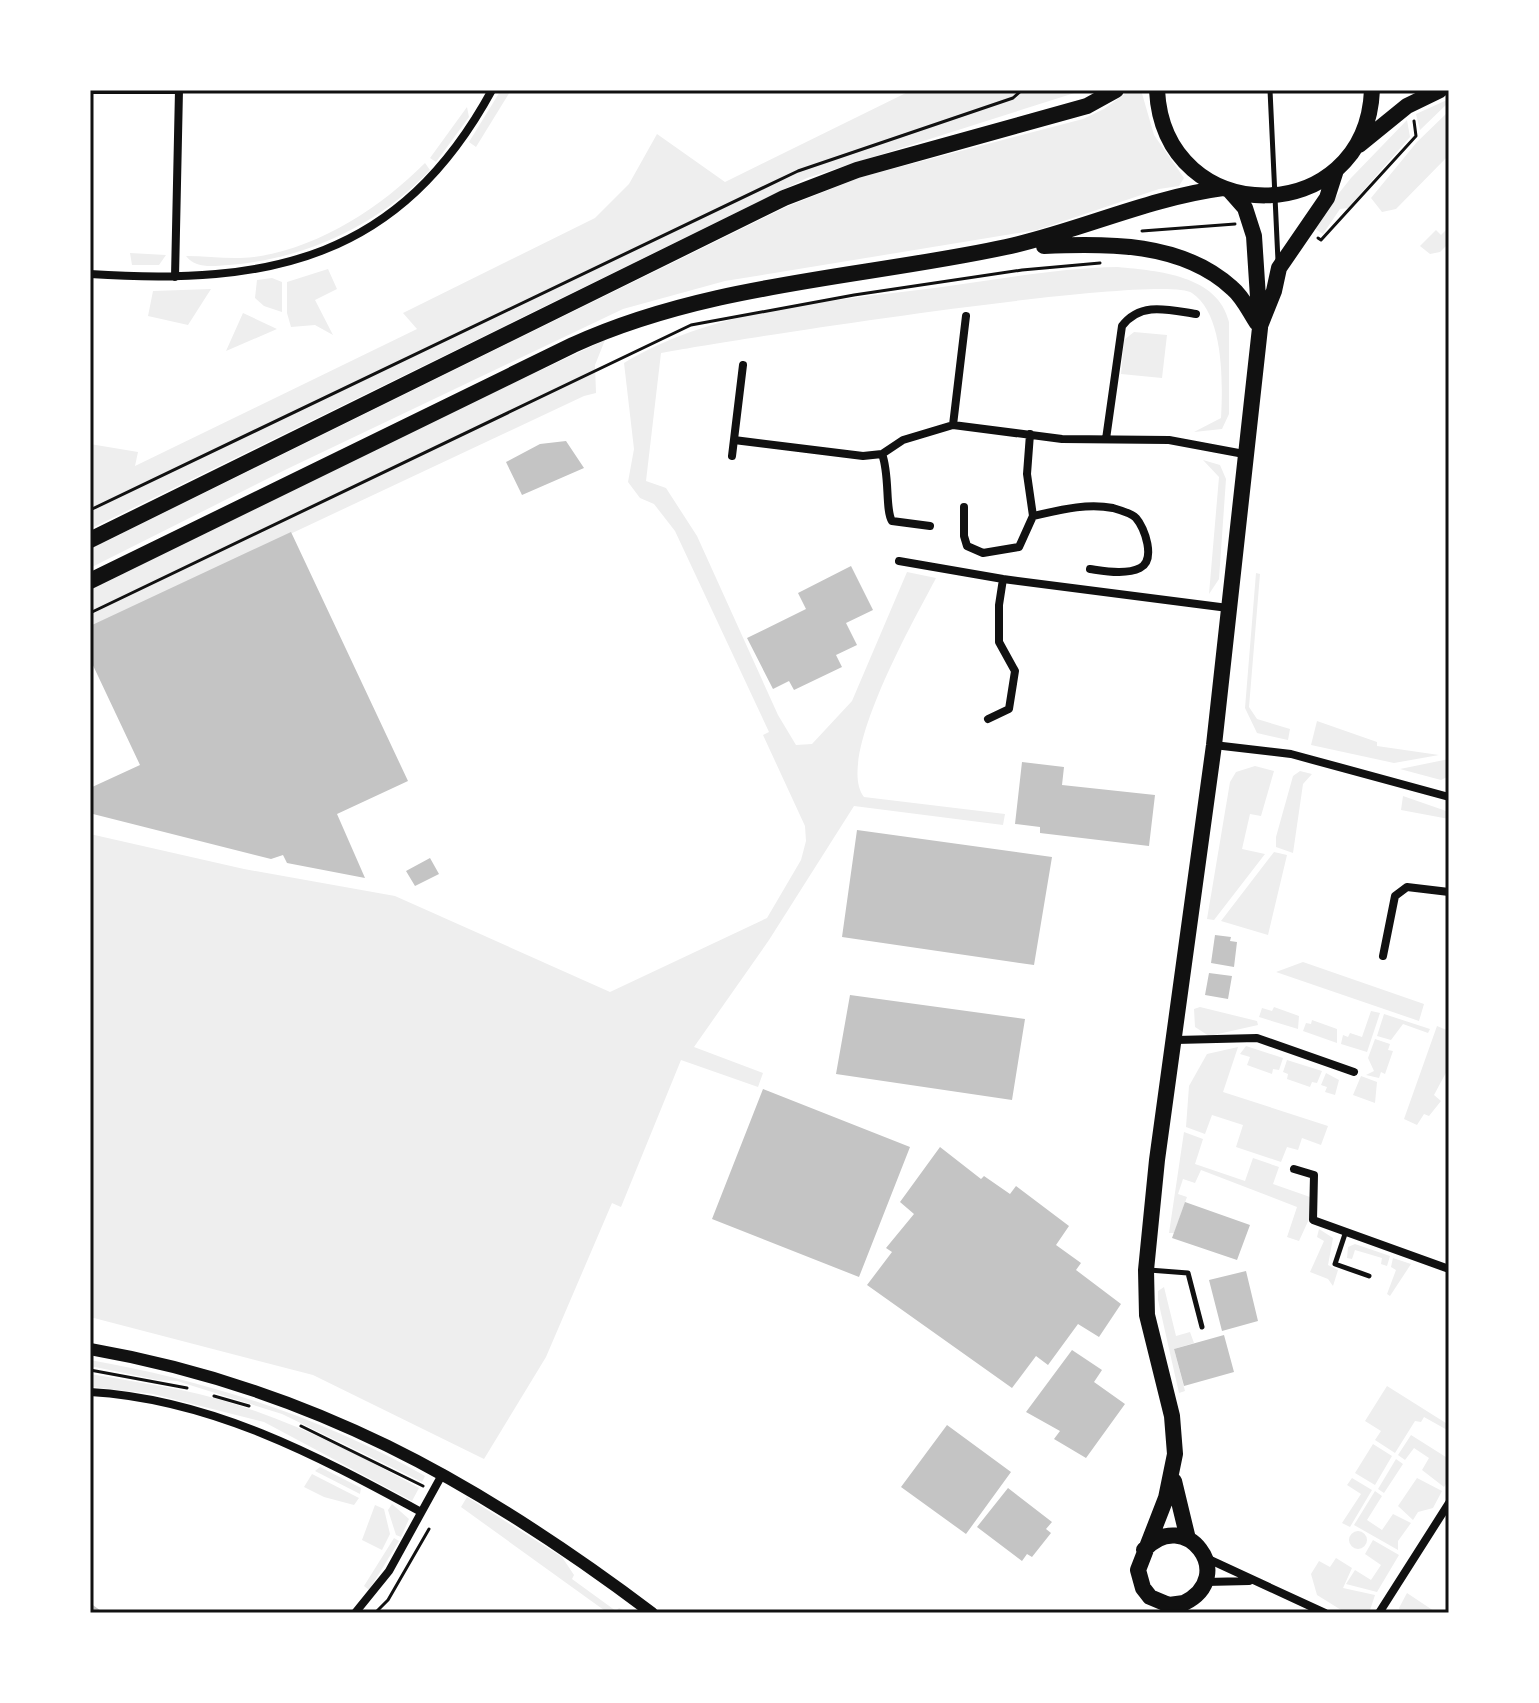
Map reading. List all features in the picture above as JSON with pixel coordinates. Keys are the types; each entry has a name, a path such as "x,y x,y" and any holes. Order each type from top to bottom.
{"main road":[{"path":"90,540 784,198 857,170 1087,106 1116,90"},
{"path":"1157,90 1161,119 1174,148 1195,171 1227,190 1245,208 1254,236 1260,328 1214,745 1176,1040 1157,1160 1146,1270 1150,1332 1175,1430 1172,1471 1157,1525 1144,1550 1139,1579 1152,1605 1184,1608 1206,1582 1205,1558 1188,1539 1172,1471"},
{"path":"1352,151 1367,123 1372,90"},
{"path":"90,581 573,345 630,322 711,300 1005,247 1069,232 1186,194 1227,190 1273,196 1310,187 1336,170 1352,151 1407,106 1440,90"},
{"path":"1260,328 1279,268 1327,198 1336,170"},
{"path":"1005,247 1103,244 1173,255 1232,288 1260,328"},
{"path":"1144,1550 1159,1538 1188,1539"}],"street":[{"path":"90,90 179,90 175,277"},
{"path":"90,274 175,277 278,266 339,244 369,229 434,177 460,144 492,90"},
{"path":"1106,439 1122,326 1131,314 1142,310 1196,314"},
{"path":"953,425 966,316"},
{"path":"732,456 743,365"},
{"path":"734,440 863,456 882,454 903,440 953,425 1062,439 1169,440 1244,454"},
{"path":"964,507 964,536 973,552 1019,547 1033,516 1027,484 1030,434"},
{"path":"882,454 888,470 887,514 892,521 930,526"},
{"path":"1033,516 1098,507 1134,516 1144,530 1146,562 1140,568 1114,572 1090,569"},
{"path":"899,561 1003,579 1228,608"},
{"path":"988,719 1009,709 1015,671 999,642 1003,579"},
{"path":"1214,745 1291,754 1449,797"},
{"path":"1383,956 1395,896 1407,887 1449,892"},
{"path":"1176,1040 1257,1038 1354,1072"},
{"path":"1294,1169 1314,1175 1313,1220 1449,1269"},
{"path":"90,1349 182,1368 256,1389 443,1472 556,1543 652,1613"},
{"path":"90,1392 182,1406 251,1428 421,1512"},
{"path":"355,1613 389,1571 443,1472"},
{"path":"1379,1613 1445,1516 1449,1503"},
{"path":"1205,1558 1325,1613"},
{"path":"1206,1582 1254,1581"}],"lane":[{"path":"1270,90 1279,268"},
{"path":"1346,1231 1335,1264 1369,1276"},
{"path":"1146,1270 1188,1273 1202,1327"}],"path":[{"path":"90,510 798,171 1013,98 1022,90"},
{"path":"1321,240 1416,136 1414,118"},
{"path":"90,613 691,325 842,297 1022,270 1108,263"}],"shaded area":[{"path":"501,90 511,90 476,147 469,142"},
{"path":"912,90 1084,90 807,178 90,529 90,444 138,452 135,466 417,329 403,313 595,218 629,184 657,134 725,182"},
{"path":"1130,90 1141,90 1154,135 1184,178 1179,186 1159,189 1037,230 725,281 623,309 287,469 90,568 90,549 786,207 861,177 1083,119 1104,109"},
{"path":"1449,99 1449,102 1420,130 1416,114"},
{"path":"467,107 469,117 436,162 430,158"},
{"path":"1449,111 1449,155 1396,209 1382,212 1371,198 1417,142"},
{"path":"1407,120 1410,137 1348,208 1340,209 1323,234 1312,227 1351,178"},
{"path":"425,163 430,170 387,208 312,247 285,256 229,265 200,265 186,256 246,258 302,245 347,224 368,210"},
{"path":"1449,227 1449,243 1440,252 1430,254 1420,246 1436,230 1441,235"},
{"path":"130,253 166,255 159,265 132,265"},
{"path":"1118,267 1184,278 1213,294 1223,306 1229,322 1229,414 1222,429 1194,432 1221,418 1219,350 1210,316 1203,303 1192,293 1163,289 1105,292 938,311 661,353 646,481 666,488 697,536 778,715 796,745 812,744 852,701 907,572 936,578 897,654 868,721 860,752 858,778 864,797 1005,814 1003,825 854,806 769,940 694,1047 763,1073 758,1087 681,1060 621,1207 612,1203 546,1357 484,1459 313,1375 90,1317 90,834 244,869 395,896 610,992 767,918 801,860 806,841 805,826 763,735 769,732 675,531 654,504 640,498 628,482 634,449 624,363 698,329 778,309 1052,272"},
{"path":"328,269 337,289 315,300 333,335 315,325 291,327 287,313 287,282"},
{"path":"272,278 282,282 282,312 264,306 255,298 257,280"},
{"path":"211,289 188,325 148,316 153,291"},
{"path":"243,313 277,329 226,351"},
{"path":"1134,332 1167,335 1162,378 1121,374 1124,340"},
{"path":"605,340 595,365 596,393 90,628 90,582"},
{"path":"1203,460 1220,465 1226,479 1219,579 1209,594 1219,477"},
{"path":"1256,573 1260,574 1249,707 1257,719 1290,729 1288,740 1257,733 1245,708"},
{"path":"1317,721 1377,742 1377,746 1439,755 1394,763 1311,745"},
{"path":"1449,759 1449,776 1441,780 1400,769"},
{"path":"1255,766 1274,771 1261,816 1250,814 1242,849 1265,854 1214,920 1207,919 1230,782 1236,772"},
{"path":"1300,771 1312,774 1303,784 1293,853 1276,847 1276,837 1293,776"},
{"path":"1403,796 1449,812 1449,819 1401,810"},
{"path":"1274,852 1287,855 1268,935 1221,921"},
{"path":"1303,962 1424,1004 1419,1021 1276,972"},
{"path":"1200,1007 1257,1021 1258,1025 1209,1036 1195,1027 1194,1009"},
{"path":"1274,1007 1299,1016 1298,1029 1259,1017 1262,1008 1272,1011"},
{"path":"1371,1011 1380,1013 1367,1052 1341,1044 1343,1035 1348,1037 1350,1033 1362,1037"},
{"path":"1384,1014 1430,1029 1428,1033 1403,1024 1391,1040 1377,1036"},
{"path":"1312,1020 1337,1029 1337,1043 1303,1031 1306,1023 1311,1024"},
{"path":"1437,1026 1449,1031 1449,1067 1434,1095 1441,1101 1429,1116 1424,1114 1417,1125 1404,1119"},
{"path":"1375,1039 1390,1044 1388,1050 1393,1051 1385,1074 1381,1072 1379,1078 1366,1075 1374,1071 1368,1058"},
{"path":"1246,1046 1283,1058 1279,1070 1273,1069 1272,1074 1247,1065 1250,1057 1240,1054"},
{"path":"1238,1047 1223,1092 1328,1126 1321,1145 1302,1138 1298,1150 1287,1147 1281,1162 1236,1147 1243,1125 1212,1115 1205,1134 1186,1127 1189,1086 1207,1054"},
{"path":"1287,1060 1322,1071 1317,1083 1312,1082 1310,1087 1287,1079 1288,1074 1283,1072"},
{"path":"1326,1073 1339,1080 1335,1095 1325,1092 1327,1087 1321,1085"},
{"path":"1361,1076 1377,1082 1375,1103 1353,1095"},
{"path":"1184,1132 1203,1139 1195,1164 1245,1181 1253,1158 1279,1167 1273,1184 1310,1197 1310,1217 1299,1241 1287,1237 1297,1207 1201,1170 1195,1183 1183,1179 1178,1194 1187,1197 1174,1233 1169,1233"},
{"path":"1319,1229 1333,1238 1328,1265 1338,1270 1333,1286 1328,1279 1310,1272 1324,1241 1317,1237"},
{"path":"1355,1244 1390,1256 1387,1266 1381,1264 1382,1258 1355,1250 1352,1259 1347,1258 1348,1247"},
{"path":"1393,1258 1411,1264 1390,1296 1387,1294 1396,1270 1391,1267"},
{"path":"1164,1287 1176,1336 1190,1332 1194,1343 1174,1349 1185,1391 1179,1393 1158,1300 1158,1291"},
{"path":"90,1360 178,1379 263,1404 345,1436 425,1476 422,1482 282,1414 177,1381 90,1366"},
{"path":"90,1374 181,1390 243,1407 333,1443 419,1488 412,1501 264,1422 153,1394 92,1387"},
{"path":"1387,1386 1449,1425 1449,1431 1424,1417 1421,1422 1415,1421 1395,1453 1375,1440 1381,1431 1365,1421"},
{"path":"1411,1435 1449,1459 1449,1479 1444,1487 1422,1470 1429,1458 1414,1448 1405,1460 1398,1455"},
{"path":"1373,1444 1392,1456 1375,1485 1355,1473"},
{"path":"1396,1459 1403,1464 1384,1493 1378,1489"},
{"path":"320,1467 361,1488 360,1494 315,1471"},
{"path":"312,1474 359,1498 354,1505 324,1497 304,1487"},
{"path":"1352,1478 1372,1490 1350,1527 1342,1523 1361,1494 1347,1485"},
{"path":"1417,1478 1442,1491 1433,1508 1418,1512 1413,1520 1398,1506"},
{"path":"1375,1491 1382,1496 1367,1520 1382,1530 1393,1514 1411,1523 1398,1541 1398,1550 1354,1525"},
{"path":"467,1497 562,1557 574,1575 572,1579 616,1611 619,1608 629,1613 608,1613 461,1507"},
{"path":"392,1504 409,1519 401,1537 396,1535 388,1510"},
{"path":"375,1505 384,1509 390,1534 382,1550 362,1540"},
{"path":"1354,1531 1362,1531 1367,1540 1365,1547 1354,1549 1349,1544 1349,1536"},
{"path":"394,1538 399,1541 369,1590 364,1586"},
{"path":"1373,1540 1399,1555 1377,1592 1346,1584 1355,1570 1371,1580 1381,1565 1365,1554"},
{"path":"1336,1558 1352,1568 1343,1588 1375,1595 1370,1610 1346,1613 1317,1595 1311,1574 1319,1561 1330,1567"},
{"path":"1407,1593 1437,1613 1401,1613 1399,1608"}],"building":[{"path":"566,441 584,468 522,495 506,462 540,444"},
{"path":"291,532 408,781 337,814 365,878 287,863 283,855 271,859 93,814 90,807 90,788 140,765 90,659 90,626"},
{"path":"851,566 873,610 846,623 857,645 836,655 842,667 794,690 789,681 773,689 747,638 806,609 798,593"},
{"path":"1022,762 1064,767 1062,785 1155,795 1149,846 1040,833 1040,827 1015,824"},
{"path":"857,830 1052,857 1034,965 842,937"},
{"path":"430,858 439,874 415,886 406,871"},
{"path":"1215,935 1231,937 1230,941 1237,942 1234,967 1211,963"},
{"path":"1209,973 1232,976 1228,999 1205,995"},
{"path":"850,995 1025,1019 1012,1100 836,1074"},
{"path":"763,1089 910,1147 859,1277 712,1219"},
{"path":"940,1147 981,1179 984,1176 1010,1194 1016,1186 1069,1226 1056,1245 1081,1263 1076,1270 1121,1304 1099,1337 1078,1324 1048,1365 1036,1356 1012,1388 867,1285 892,1252 886,1248 914,1214 900,1202"},
{"path":"1185,1202 1250,1225 1237,1260 1172,1238"},
{"path":"1246,1271 1258,1321 1222,1331 1209,1280"},
{"path":"1224,1335 1234,1372 1184,1386 1174,1349"},
{"path":"1072,1350 1102,1370 1094,1382 1125,1404 1086,1458 1054,1439 1060,1431 1026,1412"},
{"path":"947,1425 1011,1472 966,1534 901,1487"},
{"path":"1008,1488 1052,1522 1046,1529 1051,1533 1032,1557 1027,1554 1022,1561 977,1527"},
{"path":"90,1603 104,1613 90,1613"}]}
